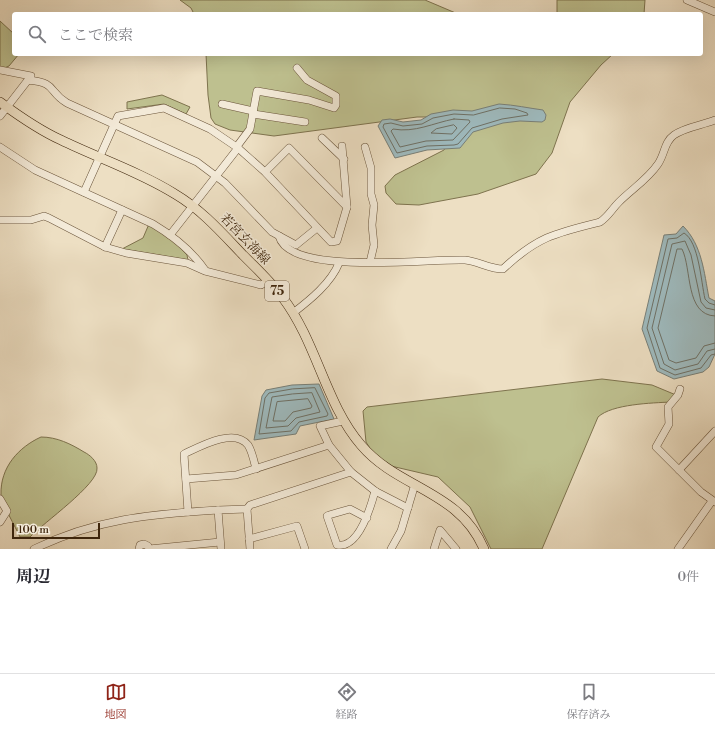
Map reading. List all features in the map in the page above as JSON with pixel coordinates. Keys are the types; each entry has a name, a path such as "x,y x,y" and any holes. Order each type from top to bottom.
{"main road":[{"name":"若宮玄海線","path":"3,104 33,125 59,140 174,192 193,205 268,281 293,313 310,344 343,421 360,444 373,458 399,477 439,497 460,515 476,535 484,549"}],"street":[{"path":"687,0 715,12"},
{"path":"170,235 238,148 238,145 250,129 257,91 309,100 334,108 336,105 336,96 307,80 297,68"},
{"path":"0,70 31,76"},
{"path":"0,116 3,104 28,80 42,82 52,88 62,100 67,103 182,154 216,176 279,236 296,245 317,228"},
{"path":"222,104 253,113 305,122"},
{"path":"84,192 118,116 164,108 210,129 238,148 265,172 331,242 337,241 346,207 342,146"},
{"path":"279,236 280,242 306,258 339,263 466,260 496,269 503,269 520,254 548,237 606,219 617,204 633,188 646,179 660,162 668,140 684,129 698,127 715,120"},
{"path":"322,138 344,159"},
{"path":"0,147 35,170 153,224 170,235 199,262 205,271"},
{"path":"365,147 371,168 371,194 374,205 372,225 374,246 370,262"},
{"path":"265,172 289,148 346,207"},
{"path":"105,247 122,210"},
{"path":"0,220 31,220 44,216 105,247 126,253 187,263 205,271 261,285 268,281"},
{"path":"293,313 305,304 323,286 337,269 339,263"},
{"path":"678,549 714,501 701,492 656,447 668,429 668,407 678,395 680,389"},
{"path":"343,421 320,426 329,445 351,472 375,491 408,508"},
{"path":"679,470 715,431"},
{"path":"188,512 184,454 216,439 223,438 242,440 247,444 256,468"},
{"path":"186,478 236,475 329,445"},
{"path":"250,549 248,509 250,505 351,472"},
{"path":"391,549 401,531 415,484"},
{"path":"367,518 350,509 327,516 337,545 340,546 350,540 361,529 367,518 375,491"},
{"path":"0,499 7,511 0,522"},
{"path":"34,549 79,530 111,521 146,515 248,509"},
{"path":"139,549 140,545 144,544 149,549 220,546 218,510"},
{"path":"249,539 297,526 305,549"},
{"path":"434,549 440,530 456,549"}],"green space":[{"path":"180,0 425,0 453,12 193,12 191,8"},
{"path":"557,0 645,0 644,12 557,12"},
{"path":"0,21 12,32 12,56 17,56 9,66 0,70"},
{"path":"206,56 611,56 601,65 570,102 552,153 536,174 478,194 419,205 396,204 386,193 385,186 395,175 444,150 446,146 435,117 417,117 274,136 230,130 215,124 211,118"},
{"path":"162,95 190,107 186,114 164,104 127,109 127,102"},
{"path":"149,224 172,239 187,255 188,260 122,249 143,238"},
{"path":"602,379 652,385 676,395 671,402 622,407 613,409 598,417 542,549 491,549 470,507 438,477 391,466 373,453 366,442 363,411 367,407"},
{"path":"41,437 58,440 79,449 93,458 97,468 95,475 89,484 69,503 30,537 20,537 2,500 2,485 7,467 12,459 25,446"}],"water":[{"path":"499,104 543,110 546,115 545,120 542,122 520,121 503,123 473,132 460,148 427,150 395,158 378,126 382,120 390,119 403,122 421,120 431,114 453,110 472,111"},
{"path":"683,226 689,233 698,250 704,269 709,298 715,301 715,354 709,367 703,372 674,379 657,371 642,329 664,235 676,234"},
{"path":"319,384 334,419 300,426 296,434 254,440 262,396 266,390 292,385"}]}
